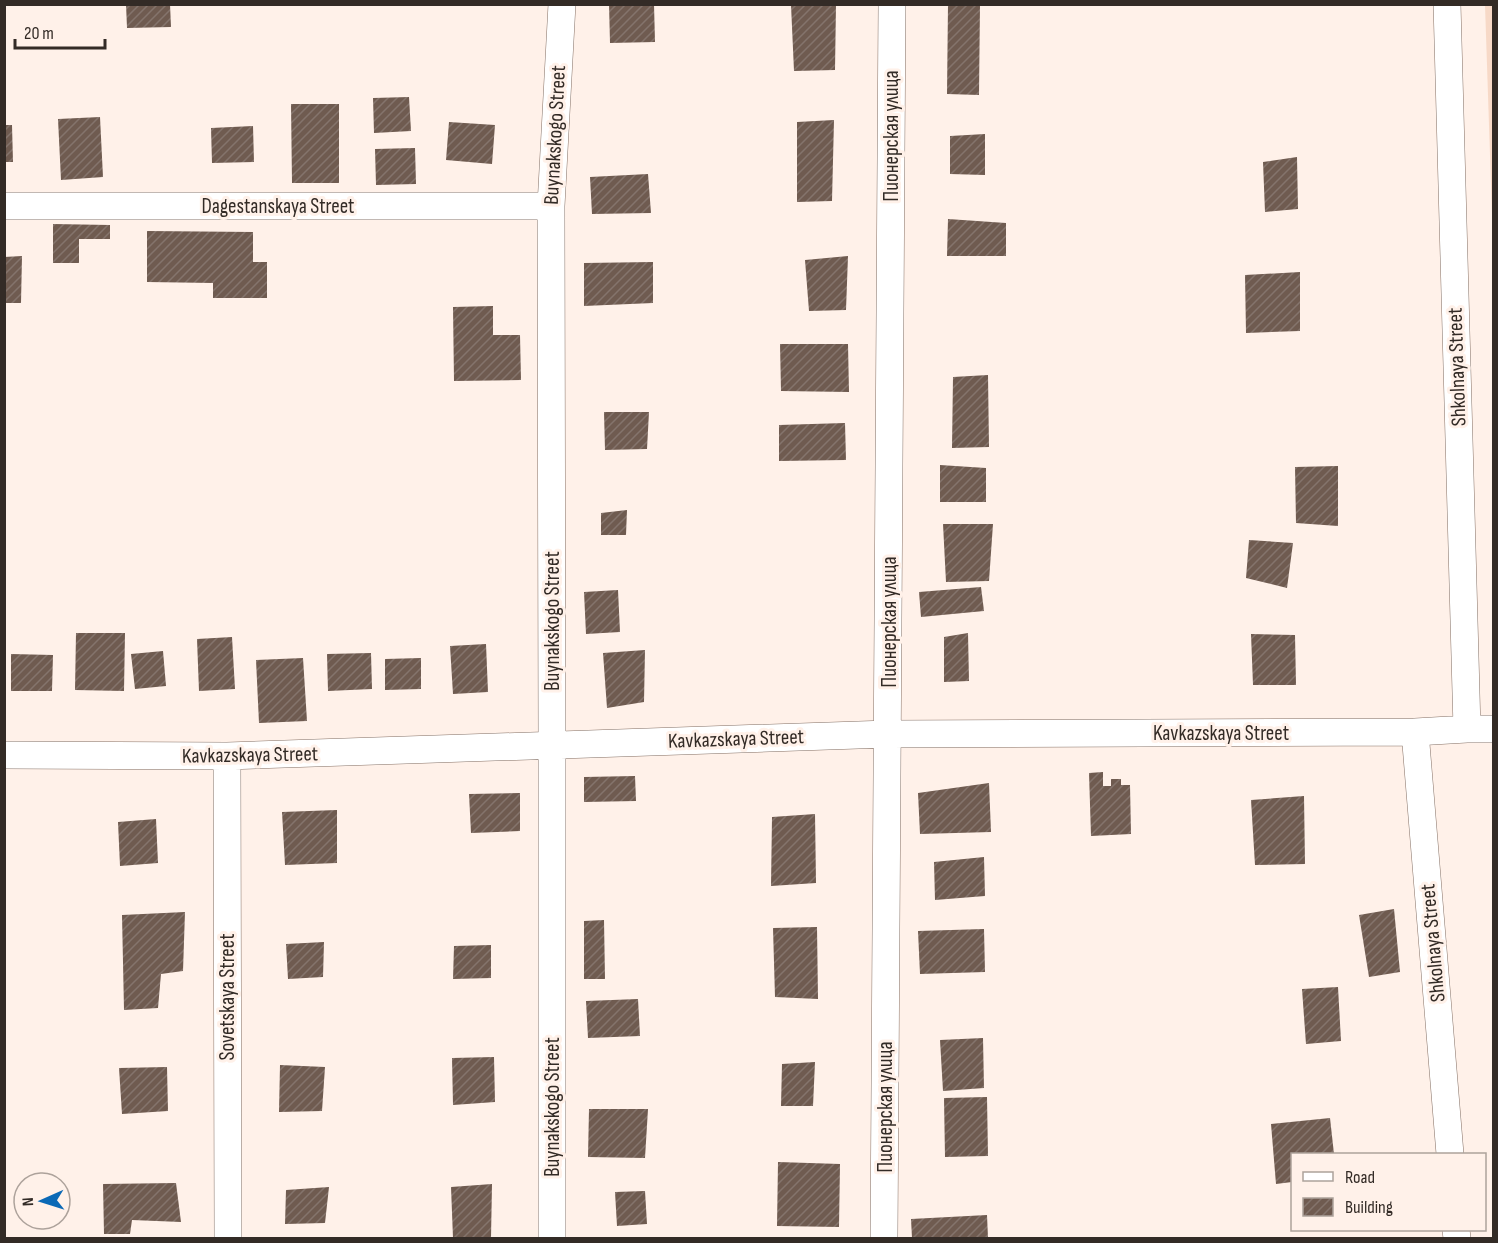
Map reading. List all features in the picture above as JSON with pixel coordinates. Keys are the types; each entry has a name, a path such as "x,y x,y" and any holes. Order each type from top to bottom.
{"street":[{"name":"Buynakskogo Street","path":"552,1239 551,206 562,4"},
{"name":"Пионерская улица","path":"884,1239 892,4"},
{"name":"Shkolnaya Street","path":"1447,4 1467,729"},
{"name":"Dagestanskaya Street","path":"4,206 551,206"},
{"name":"Kavkazskaya Street","path":"4,755 227,756 888,734 1415,732 1494,729"},
{"name":"Shkolnaya Street","path":"1415,732 1450,1153"},
{"name":"Sovetskaya Street","path":"227,756 228,1239"}],"shaded area":[{"path":"1485,5 1494,5 1493,245"}],"building":[{"path":"126,4 170,4 171,27 127,28"},
{"path":"609,4 654,4 655,42 610,43"},
{"path":"836,4 835,70 794,71 791,5"},
{"path":"948,4 980,4 979,95 947,94"},
{"path":"409,97 411,131 374,133 373,98"},
{"path":"291,104 339,104 339,183 292,183"},
{"path":"100,117 103,177 61,180 58,119"},
{"path":"834,120 832,201 797,202 797,122"},
{"path":"449,122 495,125 492,164 446,160"},
{"path":"4,125 12,125 13,162 4,162"},
{"path":"253,126 254,162 212,163 211,128"},
{"path":"985,134 985,175 950,174 950,136"},
{"path":"415,148 416,184 376,185 375,149"},
{"path":"1297,157 1298,209 1265,212 1263,162"},
{"path":"648,174 651,213 592,214 590,177"},
{"path":"948,219 1006,223 1006,256 947,256"},
{"path":"53,224 110,225 110,239 79,239 79,263 53,263"},
{"path":"147,231 253,232 253,262 267,262 267,298 213,298 213,283 147,282"},
{"path":"22,256 21,303 4,303 4,257"},
{"path":"848,256 846,310 809,311 805,260"},
{"path":"653,262 653,303 584,306 584,263"},
{"path":"1300,272 1300,331 1246,333 1245,275"},
{"path":"493,306 493,335 520,335 521,380 454,381 453,307"},
{"path":"780,344 848,344 849,392 781,391"},
{"path":"988,375 989,447 952,448 953,377"},
{"path":"604,412 649,412 647,449 605,450"},
{"path":"845,423 846,460 779,461 779,425"},
{"path":"940,465 986,468 986,502 940,502"},
{"path":"1338,466 1338,526 1296,523 1295,467"},
{"path":"627,510 626,535 601,535 601,513"},
{"path":"943,524 993,524 989,581 946,582"},
{"path":"1249,540 1293,543 1287,588 1246,578"},
{"path":"981,587 984,611 921,617 919,592"},
{"path":"618,590 620,632 586,634 584,592"},
{"path":"76,633 125,633 124,691 75,690"},
{"path":"968,633 969,681 944,682 944,637"},
{"path":"1251,634 1295,635 1296,685 1253,685"},
{"path":"232,637 235,689 199,691 197,639"},
{"path":"486,644 488,692 453,694 450,646"},
{"path":"645,650 644,702 607,708 603,653"},
{"path":"163,651 166,686 135,689 131,654"},
{"path":"371,653 372,689 328,691 327,654"},
{"path":"11,654 53,655 52,691 11,691"},
{"path":"303,658 307,721 259,723 256,660"},
{"path":"421,658 421,689 385,690 385,659"},
{"path":"1103,772 1103,786 1111,786 1111,779 1121,779 1121,785 1130,785 1131,834 1091,836 1089,773"},
{"path":"635,776 636,801 584,802 584,777"},
{"path":"989,783 991,832 920,834 918,793"},
{"path":"520,793 520,831 471,833 469,794"},
{"path":"1304,796 1305,864 1255,865 1251,800"},
{"path":"337,810 337,863 285,865 282,812"},
{"path":"815,814 816,883 771,886 772,817"},
{"path":"156,819 158,863 120,866 118,822"},
{"path":"984,857 985,896 935,900 934,862"},
{"path":"1394,909 1400,972 1369,977 1359,915"},
{"path":"185,912 183,971 161,974 158,1008 124,1010 122,915"},
{"path":"604,920 605,979 584,979 584,921"},
{"path":"817,927 818,999 775,997 773,928"},
{"path":"984,929 985,972 920,974 918,931"},
{"path":"324,942 323,977 288,979 286,944"},
{"path":"491,945 491,978 453,979 454,946"},
{"path":"1338,987 1341,1041 1306,1044 1302,989"},
{"path":"638,999 640,1036 588,1038 586,1001"},
{"path":"983,1038 984,1088 943,1091 940,1040"},
{"path":"494,1057 495,1102 453,1105 452,1058"},
{"path":"815,1062 813,1106 781,1106 782,1064"},
{"path":"280,1065 325,1067 322,1111 279,1112"},
{"path":"167,1067 168,1111 122,1114 119,1068"},
{"path":"987,1097 988,1156 945,1157 944,1098"},
{"path":"589,1109 648,1109 645,1158 588,1157"},
{"path":"1330,1118 1334,1153 1291,1153 1291,1182 1276,1184 1271,1124"},
{"path":"778,1162 840,1164 839,1227 777,1226"},
{"path":"176,1183 181,1222 132,1220 130,1234 104,1234 103,1184"},
{"path":"492,1184 491,1238 453,1238 451,1187"},
{"path":"329,1187 325,1223 285,1224 286,1190"},
{"path":"645,1191 647,1224 617,1226 615,1192"},
{"path":"987,1215 988,1238 912,1238 911,1219"}]}
